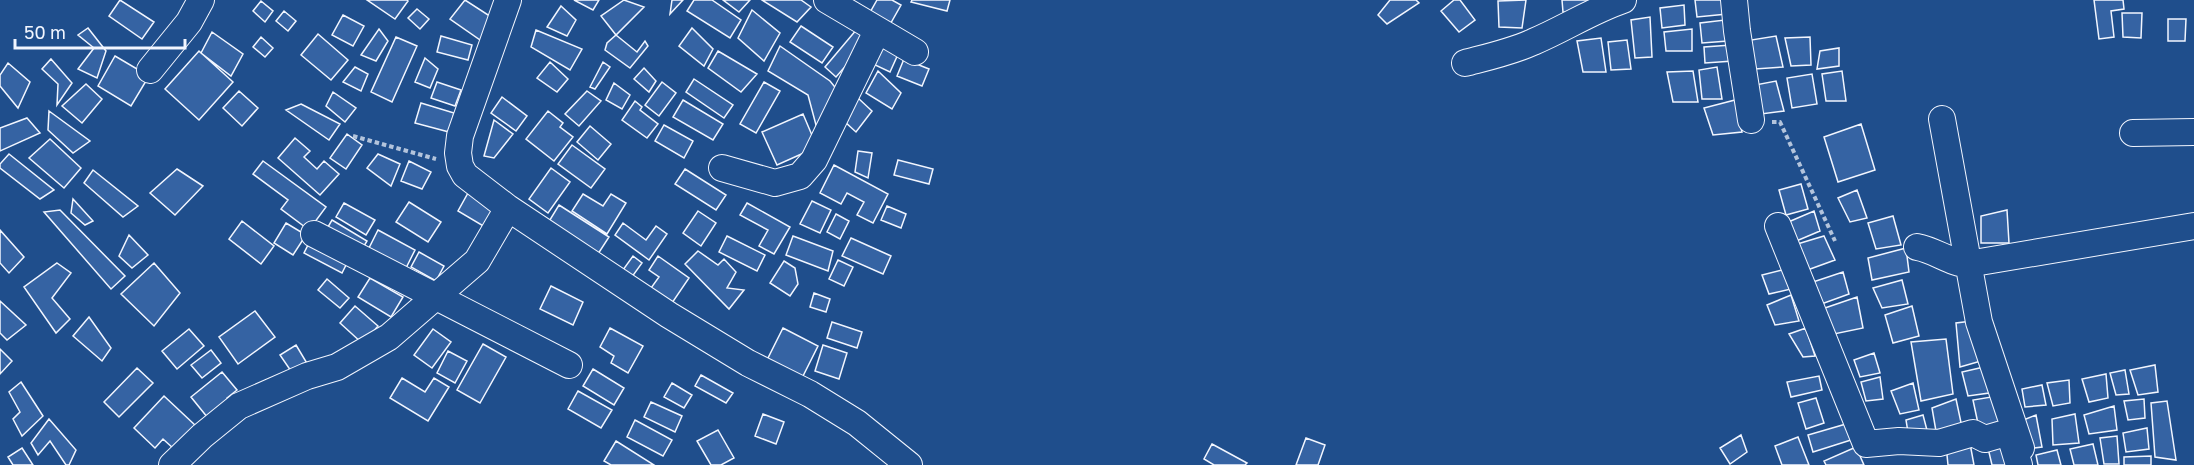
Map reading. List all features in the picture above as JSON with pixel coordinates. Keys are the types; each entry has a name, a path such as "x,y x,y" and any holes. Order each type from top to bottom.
{"street":[{"path":"150,70 189,22 201,0"},
{"path":"508,0 460,136 458,153 460,166 470,180 508,208 669,315 748,363 810,394 857,423 909,465"},
{"path":"826,0 915,52"},
{"path":"1465,63 1533,42 1623,0"},
{"path":"1734,0 1751,120"},
{"path":"722,168 775,183 800,176 814,160 877,31"},
{"path":"1942,119 1979,322 2027,465"},
{"path":"2133,133 2194,132"},
{"path":"172,465 239,405 307,376 337,367 389,337 477,261 508,208"},
{"path":"1778,226 1866,444 1899,441 1938,443 1973,433 1985,439 2008,432 2019,465"},
{"path":"1917,247 1934,251 1960,264 1968,264 2194,226"},
{"path":"314,234 569,365"}],"path":[{"path":"1751,120 1780,122 1834,241"},
{"path":"353,136 460,166"}],"building":[{"path":"120,0 154,22 142,39 109,16"},
{"path":"367,0 407,0 408,1 395,19"},
{"path":"465,0 499,22 483,42 450,19"},
{"path":"574,0 599,0 593,10"},
{"path":"624,0 644,7 616,35 601,16"},
{"path":"672,0 683,0 670,14"},
{"path":"694,0 712,0 741,20 730,38 687,11"},
{"path":"723,0 750,0 739,12"},
{"path":"762,0 801,0 811,7 797,22"},
{"path":"877,0 892,0 901,5 888,28 868,16"},
{"path":"912,0 950,0 947,11 911,2"},
{"path":"1390,0 1416,0 1419,3 1387,24 1378,15"},
{"path":"1454,0 1460,0 1475,20 1459,32 1441,11"},
{"path":"1526,0 1522,28 1499,27 1498,1"},
{"path":"1562,0 1591,0 1591,13 1563,12"},
{"path":"1695,0 1726,0 1727,14 1697,17"},
{"path":"2094,0 2123,0 2124,9 2111,11 2114,37 2099,39"},
{"path":"261,1 273,11 265,22 253,11"},
{"path":"1684,5 1685,25 1662,28 1660,8"},
{"path":"561,6 576,20 567,36 547,27"},
{"path":"417,9 429,19 420,29 408,18"},
{"path":"752,10 780,33 764,61 738,38"},
{"path":"284,11 296,21 288,31 276,21"},
{"path":"2122,13 2142,13 2141,38 2123,37"},
{"path":"343,15 364,26 353,46 332,35"},
{"path":"1650,17 1652,57 1635,58 1631,20"},
{"path":"2168,19 2186,19 2185,41 2168,41"},
{"path":"1725,20 1728,41 1702,43 1700,23"},
{"path":"801,26 833,47 822,63 790,42"},
{"path":"88,28 106,51 97,78 78,69 94,48 78,35"},
{"path":"692,28 713,49 704,66 679,46"},
{"path":"379,29 388,41 376,61 361,55"},
{"path":"857,29 869,39 836,77 825,67"},
{"path":"1692,29 1692,51 1666,51 1664,32"},
{"path":"536,30 582,49 570,70 531,47"},
{"path":"212,32 243,54 231,76 201,53"},
{"path":"318,34 348,60 331,80 301,55"},
{"path":"616,35 637,52 645,41 648,46 630,68 605,50 607,43"},
{"path":"441,36 472,45 468,60 437,52"},
{"path":"1776,36 1783,67 1755,69 1751,40"},
{"path":"261,37 273,48 265,57 253,47"},
{"path":"396,37 417,46 392,102 371,92"},
{"path":"1810,37 1811,65 1791,66 1785,38"},
{"path":"1601,38 1606,72 1583,72 1577,41"},
{"path":"1627,40 1631,69 1611,70 1608,42"},
{"path":"882,44 899,52 890,72 873,64"},
{"path":"1731,45 1733,61 1705,63 1704,47"},
{"path":"780,46 830,81 843,97 820,140 808,95 768,71"},
{"path":"1839,48 1839,66 1817,69 1820,51"},
{"path":"199,51 233,82 199,120 165,89"},
{"path":"718,51 757,74 741,92 708,68"},
{"path":"115,56 149,76 131,106 98,86"},
{"path":"425,58 438,69 430,88 415,82"},
{"path":"51,59 72,83 57,105 58,84 42,69"},
{"path":"904,59 929,69 922,86 897,76"},
{"path":"550,62 568,79 557,92 537,78"},
{"path":"603,62 610,67 595,89 590,87"},
{"path":"8,63 30,82 18,108 0,86 0,75"},
{"path":"355,67 368,74 361,91 343,82"},
{"path":"1717,67 1722,99 1702,99 1699,70"},
{"path":"644,68 656,81 649,92 634,79"},
{"path":"878,71 901,93 892,109 866,93"},
{"path":"1693,71 1698,102 1673,102 1667,72"},
{"path":"1842,71 1846,101 1826,101 1822,74"},
{"path":"1812,74 1817,104 1792,108 1787,78"},
{"path":"694,79 733,105 724,118 686,92"},
{"path":"1776,81 1784,111 1761,114 1755,85"},
{"path":"437,82 461,90 455,106 431,98"},
{"path":"662,82 676,93 659,116 645,105"},
{"path":"764,82 780,91 756,133 740,124"},
{"path":"614,83 630,95 622,109 606,100"},
{"path":"86,84 102,99 82,123 62,106"},
{"path":"239,91 258,108 242,126 223,108"},
{"path":"587,91 601,101 579,126 565,114"},
{"path":"333,92 356,108 345,122 326,106"},
{"path":"502,97 527,116 516,131 491,113"},
{"path":"858,98 872,111 856,132 844,121"},
{"path":"683,100 723,124 713,140 673,117"},
{"path":"1735,100 1742,132 1713,135 1704,108"},
{"path":"635,101 642,107 640,110 658,124 647,138 622,120"},
{"path":"421,103 454,113 449,132 415,123"},
{"path":"301,104 340,124 329,140 286,110"},
{"path":"49,111 90,141 73,153 48,130"},
{"path":"548,111 563,123 560,127 573,137 554,161 526,139"},
{"path":"803,114 817,147 777,165 762,132"},
{"path":"27,118 40,133 0,151 0,128"},
{"path":"494,120 513,134 494,158 484,156"},
{"path":"1861,124 1875,170 1838,182 1824,137"},
{"path":"664,125 693,141 684,158 655,141"},
{"path":"590,126 611,144 598,160 577,142"},
{"path":"347,134 362,145 346,169 330,158"},
{"path":"295,138 310,151 304,157 317,169 324,161 339,174 320,195 278,158"},
{"path":"50,139 81,168 64,188 29,158"},
{"path":"572,145 605,169 591,188 558,164"},
{"path":"858,151 872,153 868,178 855,172"},
{"path":"9,154 54,190 40,199 0,168 0,164"},
{"path":"378,154 400,164 391,186 367,168"},
{"path":"898,160 933,169 929,184 894,175"},
{"path":"263,161 326,207 309,230 281,209 288,200 253,174"},
{"path":"409,161 431,172 422,189 401,181"},
{"path":"834,165 888,194 873,223 857,215 864,202 847,193 841,204 820,193"},
{"path":"551,168 570,182 548,213 529,199"},
{"path":"177,169 203,186 175,215 150,193"},
{"path":"685,169 726,195 716,210 675,184"},
{"path":"93,170 138,206 123,217 84,183"},
{"path":"1801,184 1808,209 1786,215 1779,190"},
{"path":"1857,190 1867,218 1850,222 1838,198"},
{"path":"468,193 501,212 490,230 458,211"},
{"path":"583,194 603,206 611,194 626,203 607,234 572,211"},
{"path":"73,199 93,221 85,225 71,213"},
{"path":"812,201 831,210 820,233 800,224"},
{"path":"409,202 441,222 428,242 396,222"},
{"path":"344,203 375,220 366,235 336,217"},
{"path":"747,203 790,227 774,254 759,246 768,230 740,215"},
{"path":"559,205 609,237 598,254 548,223"},
{"path":"887,206 906,214 901,228 881,220"},
{"path":"60,210 125,276 111,289 44,212"},
{"path":"2007,210 2009,243 1981,243 1981,216"},
{"path":"698,211 716,223 701,246 683,233"},
{"path":"1814,211 1820,231 1794,242 1786,223"},
{"path":"836,214 849,221 840,239 827,232"},
{"path":"1893,216 1901,245 1876,249 1868,223"},
{"path":"332,220 367,241 360,253 325,232"},
{"path":"242,221 274,246 261,264 229,239"},
{"path":"286,223 306,235 293,255 274,243"},
{"path":"623,223 646,240 656,226 667,234 649,260 615,235"},
{"path":"0,230 24,257 9,273 0,263"},
{"path":"378,230 415,250 406,268 369,248"},
{"path":"129,235 148,255 132,268 119,256"},
{"path":"727,236 765,255 757,271 719,252"},
{"path":"793,236 833,251 828,271 786,255"},
{"path":"1824,236 1835,260 1802,272 1794,245"},
{"path":"851,238 891,256 883,274 842,256"},
{"path":"310,241 348,261 342,273 304,253"},
{"path":"1906,248 1909,272 1872,280 1868,258"},
{"path":"698,251 718,265 724,259 736,272 727,288 744,290 729,309 685,264"},
{"path":"419,252 444,266 436,281 411,267"},
{"path":"633,256 642,263 629,281 620,274"},
{"path":"658,256 689,278 672,303 651,288 659,277 649,270"},
{"path":"838,260 853,267 844,286 829,279"},
{"path":"784,261 795,268 798,284 790,296 770,283"},
{"path":"57,263 71,273 52,298 70,319 56,333 24,287"},
{"path":"154,263 180,293 154,326 121,294"},
{"path":"1786,269 1791,289 1769,294 1762,275"},
{"path":"1843,272 1849,294 1816,306 1813,282"},
{"path":"370,278 403,297 391,317 358,297"},
{"path":"327,279 349,298 340,308 318,290"},
{"path":"1902,280 1908,304 1882,308 1873,288"},
{"path":"551,286 583,302 573,325 540,309"},
{"path":"814,293 830,299 826,312 810,307"},
{"path":"1791,295 1799,321 1775,325 1767,305"},
{"path":"1857,297 1863,328 1834,334 1822,309"},
{"path":"0,301 26,325 7,340 0,333"},
{"path":"355,306 378,326 363,344 340,323"},
{"path":"1912,306 1919,336 1893,343 1885,315"},
{"path":"255,311 275,337 238,364 219,337"},
{"path":"89,317 111,348 102,361 73,336"},
{"path":"1972,321 1981,361 1960,367 1956,323"},
{"path":"832,322 862,332 857,348 827,338"},
{"path":"610,328 643,346 628,373 611,363 614,356 600,347"},
{"path":"783,328 818,346 801,380 766,362"},
{"path":"1806,328 1815,356 1803,357 1789,334"},
{"path":"189,329 204,346 177,369 162,351"},
{"path":"433,329 451,342 432,368 414,355"},
{"path":"1946,339 1953,394 1921,401 1911,342"},
{"path":"483,344 506,357 480,403 457,390"},
{"path":"296,345 308,365 293,374 280,355"},
{"path":"823,345 847,353 839,379 815,371"},
{"path":"0,349 12,361 0,374"},
{"path":"211,350 221,363 202,378 191,365"},
{"path":"448,351 467,361 455,383 437,373"},
{"path":"1874,353 1880,373 1860,377 1854,360"},
{"path":"2155,365 2158,392 2138,395 2130,370"},
{"path":"1984,367 1989,393 1968,396 1962,372"},
{"path":"137,368 153,383 119,417 104,402"},
{"path":"593,369 624,388 614,405 583,386"},
{"path":"2125,370 2129,394 2116,395 2110,373"},
{"path":"222,372 237,390 227,398 234,406 212,423 191,397"},
{"path":"2106,374 2108,398 2089,402 2082,379"},
{"path":"701,375 733,393 726,403 695,386"},
{"path":"1819,376 1822,390 1791,397 1787,382"},
{"path":"1880,377 1883,399 1866,401 1861,382"},
{"path":"402,378 425,392 434,378 449,387 428,421 390,398"},
{"path":"2069,380 2070,403 2053,406 2047,383"},
{"path":"21,382 43,416 22,436 13,419 20,412 9,392"},
{"path":"672,383 692,395 684,408 664,397"},
{"path":"1913,383 1919,410 1900,414 1891,391"},
{"path":"2042,385 2046,405 2025,407 2022,389"},
{"path":"578,391 612,410 601,428 568,409"},
{"path":"164,396 196,426 174,449 163,439 155,448 134,428"},
{"path":"1997,396 2006,428 1980,433 1973,400"},
{"path":"1816,398 1824,423 1806,429 1798,403"},
{"path":"1956,399 1963,432 1937,437 1932,408"},
{"path":"2144,399 2145,418 2128,420 2124,401"},
{"path":"2167,401 2176,460 2155,457 2151,403"},
{"path":"651,402 682,416 675,432 644,417"},
{"path":"2114,406 2117,430 2089,434 2084,415"},
{"path":"763,414 784,422 776,444 755,436"},
{"path":"2075,414 2079,443 2053,445 2052,419"},
{"path":"1923,415 1928,434 1909,438 1906,420"},
{"path":"2036,415 2042,447 2027,449 2021,421"},
{"path":"49,419 76,450 69,465 66,465 50,441 38,455 31,443"},
{"path":"635,420 672,440 663,456 627,437"},
{"path":"1846,424 1851,440 1813,452 1808,435"},
{"path":"2147,428 2149,449 2126,452 2123,433"},
{"path":"718,430 734,458 721,465 711,465 697,441"},
{"path":"1741,435 1747,452 1730,464 1720,448"},
{"path":"2008,436 2014,465 1992,465 1987,444"},
{"path":"2117,436 2119,464 2104,464 2100,438"},
{"path":"1798,437 1809,465 1782,465 1775,446"},
{"path":"1306,438 1325,445 1318,465 1296,465"},
{"path":"1969,438 1974,465 1948,465 1946,445"},
{"path":"616,441 654,465 611,465 604,461"},
{"path":"1212,444 1247,463 1245,465 1214,465 1204,459"},
{"path":"2093,444 2098,465 2074,465 2070,449"},
{"path":"1856,447 1864,465 1826,465 1824,461"},
{"path":"22,448 33,465 13,465 8,457"},
{"path":"2057,450 2061,465 2038,465 2036,455"},
{"path":"2151,456 2151,465 2124,465 2124,457"}]}
